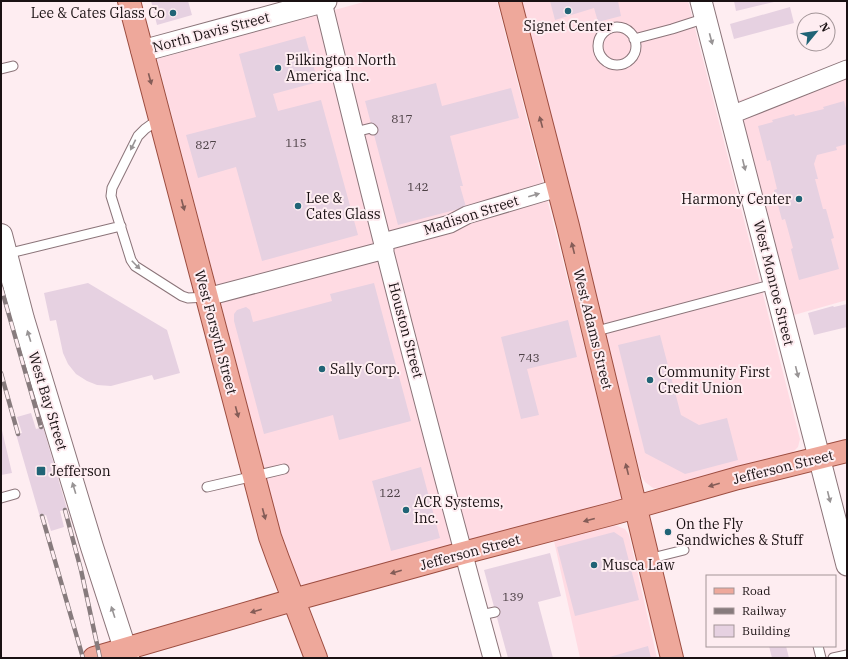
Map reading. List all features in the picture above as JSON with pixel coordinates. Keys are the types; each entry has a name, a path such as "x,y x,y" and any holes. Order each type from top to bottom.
{"main road":[{"name":"West Forsyth Street","path":"129,1 270,537 316,658"},
{"name":"West Adams Street","path":"510,1 558,188 672,658"},
{"name":"West Bay Street","path":"4,244 32,348 126,654"},
{"name":"Jefferson Street","path":"94,658 126,654 293,600 738,478 847,451"}],"street":[{"name":"North Davis Street","path":"142,51 324,1"},
{"name":"Houston Street","path":"324,1 355,132 463,553 488,614 492,658"},
{"name":"West Monroe Street","path":"703,9 847,565"},
{"path":"731,115 847,69"},
{"name":"Madison Street","path":"207,297 384,246 450,224 467,215 558,188"}],"lane":[{"path":"634,39 672,29 703,9"},
{"path":"621,27 626,29 631,33 634,39 635,50 628,61 622,64 609,63 600,53 598,47 599,41 605,32 610,29 621,27"},
{"path":"1,69 13,66"},
{"path":"160,118 138,136 112,188 111,196 131,260 135,266 182,296 188,298 207,297"},
{"path":"355,132 371,128 373,130"},
{"path":"4,244 121,226"},
{"path":"593,332 774,284"},
{"path":"206,488 284,469"},
{"path":"1,498 15,494"},
{"path":"648,559 684,550"},
{"path":"818,647 821,658"},
{"path":"833,658 847,655"}],"shaded area":[{"path":"367,1 497,1 623,499 312,585 301,586 297,584 292,576 157,59"},
{"path":"521,1 688,1 800,439 798,447 791,454 661,489 653,488 645,482 641,476"},
{"path":"847,60 847,300 794,315 738,101"},
{"path":"614,525 625,529 629,535 657,658 580,658 554,541"}],"building":[{"name":"Lee & Cates Glass Co","path":"151,1 188,1 192,15 157,25"},
{"name":"Signet Center","path":"550,1 618,1 621,16 598,22 594,8 555,20"},
{"path":"734,1 774,1 774,2 736,11"},
{"path":"790,7 794,23 734,39 730,24"},
{"name":"Lee & Cates Glass","path":"305,36 318,82 273,94 278,111 321,100 358,235 262,261 236,167 198,178 186,135 256,117 239,54"},
{"path":"436,83 442,106 511,88 519,118 450,136 463,186 460,186 466,207 398,225 365,101"},
{"name":"Harmony Center","path":"844,101 847,112 847,144 836,147 837,150 817,155 814,164 818,179 815,179 823,209 826,209 834,238 831,239 839,269 799,280 791,249 793,248 785,219 782,220 774,190 777,189 770,160 767,161 758,126 773,122 772,120 794,114 795,116 824,109 823,107"},
{"path":"88,283 167,330 180,373 154,380 152,375 111,386 97,385 76,374 68,364 63,353 56,320 50,321 44,293"},
{"name":"Sally Corp.","path":"374,283 411,421 339,440 333,415 264,434 234,321 234,314 237,310 246,307 250,310 253,322 332,301 330,294"},
{"path":"847,304 847,327 814,335 808,313"},
{"path":"568,320 577,357 527,369 539,415 521,419 501,337"},
{"name":"Community First Credit Union","path":"660,335 681,415 699,425 727,418 738,460 685,474 645,453 618,345"},
{"name":"Jefferson","path":"31,413 36,429 43,427 67,509 60,511 64,527 51,531 46,515 40,517 16,434 22,433 17,417"},
{"path":"1,426 12,473 1,475"},
{"name":"ACR Systems, Inc.","path":"421,467 440,538 391,551 372,481"},
{"path":"614,532 623,538 639,600 575,616 557,547"},
{"path":"550,553 561,596 538,602 553,658 508,658 484,570"},
{"path":"648,646 651,658 606,658"},
{"path":"769,647 786,647 789,658 772,658"}],"railway":[{"path":"1,287 41,427"},
{"path":"1,373 18,434"},
{"path":"65,510 81,570 100,658"},
{"path":"42,516 83,658"}],"place":[{"name":"Signet Center","path":"568,11"},
{"name":"Lee & Cates Glass Co","path":"173,13"},
{"name":"Pilkington North America Inc.","path":"278,68"},
{"name":"Harmony Center","path":"799,199"},
{"name":"Lee & Cates Glass","path":"298,206"},
{"name":"Sally Corp.","path":"322,369"},
{"name":"Community First Credit Union","path":"650,380"},
{"name":"Jefferson","path":"41,471"},
{"name":"ACR Systems, Inc.","path":"406,510"},
{"name":"On the Fly Sandwiches & Stuff","path":"668,532"},
{"name":"Musca Law","path":"594,565"}]}
